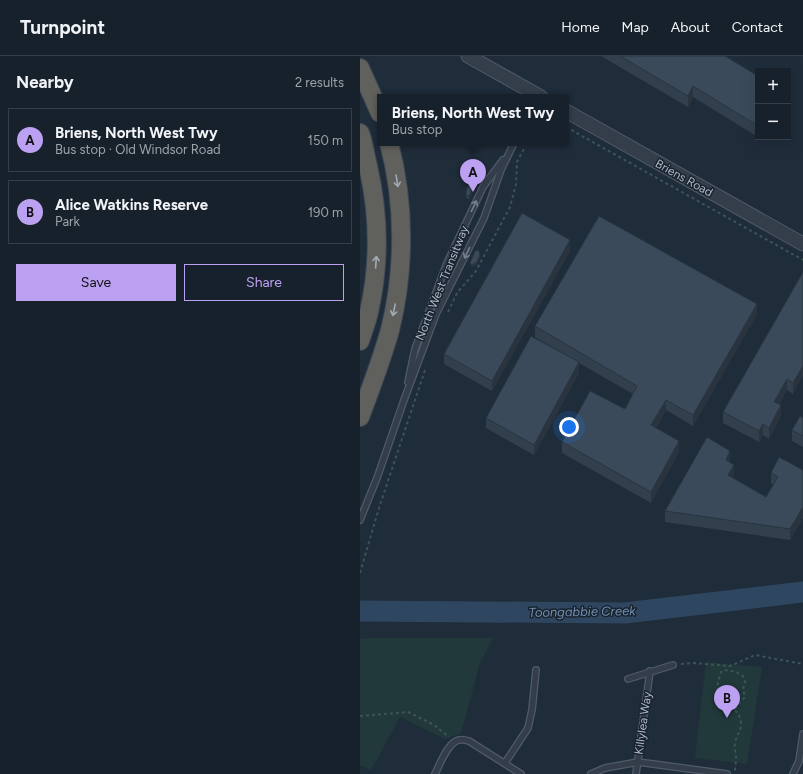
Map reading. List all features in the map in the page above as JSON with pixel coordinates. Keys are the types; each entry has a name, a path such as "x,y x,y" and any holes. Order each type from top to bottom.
{"highway":[{"path":"365,56 368,85"},
{"path":"360,68 377,106"},
{"path":"360,133 376,209 377,243 375,279 369,312 360,341"},
{"path":"360,416 390,330 401,265 399,194 393,158 389,146"}],"street":[{"path":"468,56 535,94"},
{"name":"Briens Road","path":"569,113 803,244"}],"lane":[{"name":"North West Transitway","path":"360,520 391,440 404,400 436,314 484,218 512,146"},
{"name":"North West Transitway","path":"404,400 415,349 447,263 483,187 509,153"},
{"name":"Killylea Way","path":"628,679 673,665"},
{"path":"505,763 528,728 532,710 536,670"},
{"name":"Killylea Way","path":"636,774 650,671"},
{"path":"793,774 799,761 803,734"},
{"path":"435,774 449,747 454,741 461,739 469,741 521,774"},
{"path":"591,774 605,768 638,762 727,774"}],"path":[{"path":"569,129 803,260"},
{"path":"445,316 457,293 476,271 510,207 516,184 516,162 525,146"},
{"path":"360,573 379,508 426,368"},
{"path":"673,665 694,663 730,666 755,655 803,664"},
{"path":"735,709 745,697 742,689 745,679 744,676 724,670 721,672 718,683 718,696 721,700 735,709 740,717 741,727 735,742 735,774"},
{"path":"360,716 408,712 434,725 454,741"}],"green space":[{"path":"493,638 480,663 461,733 445,739 400,717 371,770 360,765 360,639"},
{"path":"706,662 762,667 747,764 695,758"}],"building":[{"path":"620,56 725,56 755,74 755,124 693,86 688,96"},
{"path":"473,181 476,184 469,196 466,195 469,183"},
{"path":"522,213 570,240 492,381 444,354"},
{"path":"599,216 757,304 693,415 666,400 651,425 679,441 651,492 562,442 590,391 625,409 637,386 535,326"},
{"path":"478,250 480,255 476,263 471,265 470,263 475,251"},
{"path":"803,272 803,366 793,383 787,379 774,402 781,405 769,428 763,424 759,431 723,412"},
{"path":"531,336 579,362 534,445 486,418"},
{"path":"800,416 803,418 803,436 792,430"},
{"path":"707,437 730,451 726,460 734,465 728,475 766,497 778,477 771,473 779,457 803,470 803,507 790,529 665,511"}],"waterway":[{"name":"Toongabbie Creek","path":"360,611 625,613 803,592"}],"place":[{"name":"Briens, North West Twy","path":"473,192"},
{"name":"Alice Watkins Reserve","path":"727,718"}]}
